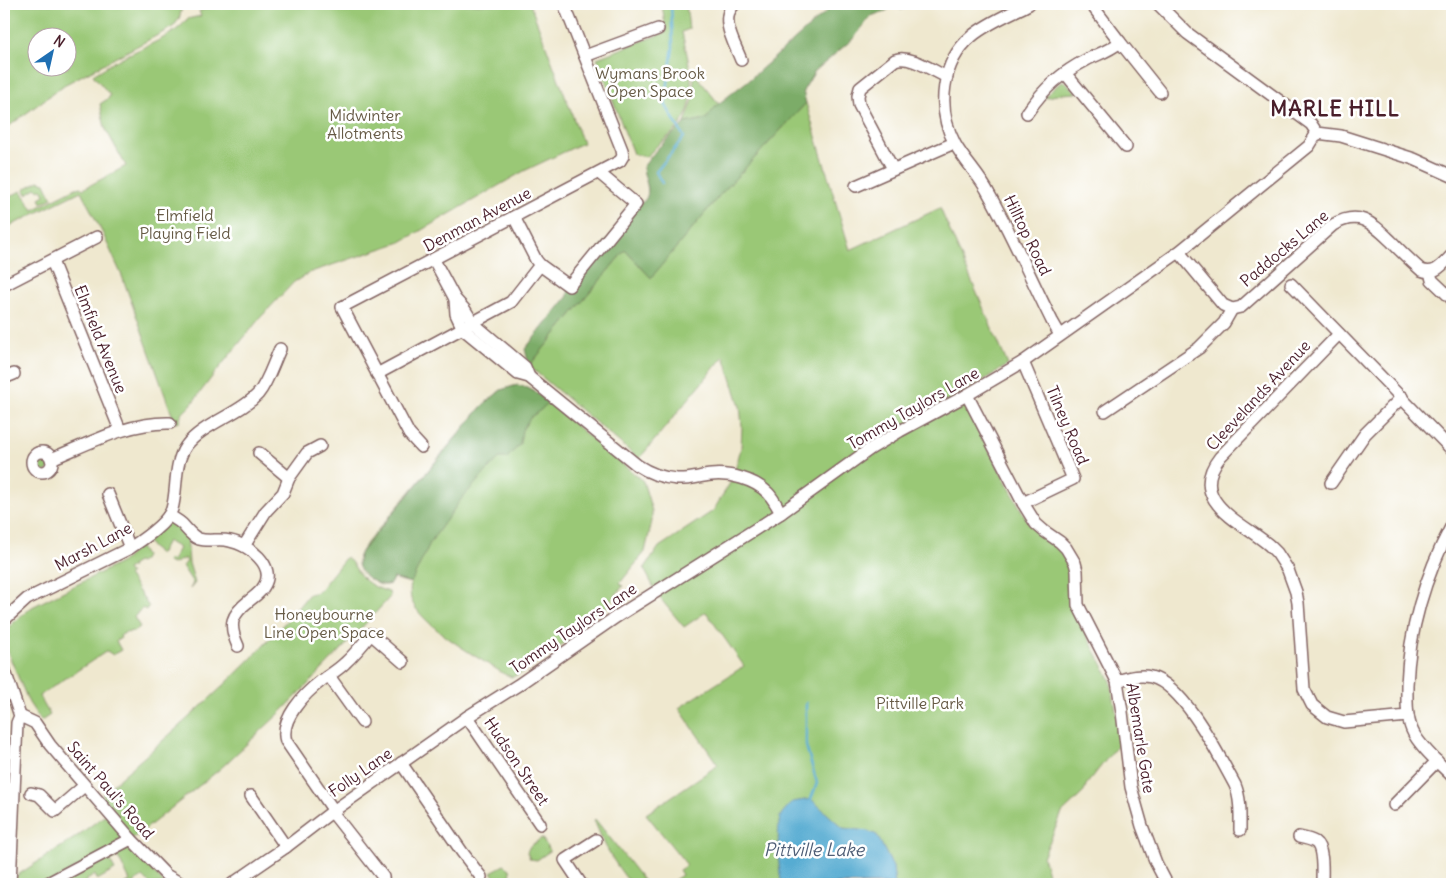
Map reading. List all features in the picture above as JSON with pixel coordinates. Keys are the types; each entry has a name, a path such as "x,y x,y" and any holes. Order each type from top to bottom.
{"street":[{"name":"Denman Avenue","path":"421,447 409,434 342,307 617,164 622,158 623,153 564,4"},
{"path":"735,4 729,10 727,22 741,60"},
{"path":"856,186 893,170 957,148 947,125 943,106 947,77 954,59 959,50 972,36 1029,4"},
{"path":"1091,4 1160,92"},
{"path":"1158,4 1187,33 1311,124 1317,133 1341,136 1414,159 1452,176"},
{"path":"585,56 658,29"},
{"path":"1027,113 1046,88 1065,73 1091,58 1110,50 1120,42"},
{"path":"893,170 859,104 860,88 900,58 908,58 947,77"},
{"path":"1065,73 1126,147"},
{"name":"Tommy Taylors Lane","path":"510,690 616,617 780,513 870,449 967,396 1023,362 1179,252 1309,146 1317,133"},
{"name":"Hilltop Road","path":"957,148 989,193 1060,335"},
{"path":"514,218 540,265 569,286 636,204 599,173"},
{"name":"Paddocks Lane","path":"1105,411 1199,348 1224,323 1232,309 1241,307 1333,225 1345,220 1357,218 1374,224 1421,270 1430,272 1432,280 1452,299"},
{"path":"4,286 97,237"},
{"path":"1179,252 1223,305 1232,309"},
{"path":"1430,272 1437,270 1452,255"},
{"path":"434,260 455,299 456,314 468,326 525,366 528,377 644,470 659,476 686,480 711,475 740,478 766,492 780,513"},
{"name":"Elmfield Avenue","path":"52,261 120,430"},
{"path":"378,374 511,302 540,265"},
{"path":"1291,284 1452,450"},
{"name":"Cleevelands Avenue","path":"1339,334 1216,462 1210,480 1211,492 1220,508 1270,546 1288,570 1298,603 1304,689 1312,705 1327,717 1344,722 1408,716"},
{"path":"238,646 232,628 236,613 263,588 268,576 267,571 260,559 244,546 228,540 197,538 180,522 169,515 172,509 178,466 185,448 199,433 251,401 259,394 280,350"},
{"name":"Tilney Road","path":"1023,362 1073,479 1024,503"},
{"name":"Albemarle Gate","path":"967,396 1024,503 1040,528 1060,542 1071,555 1077,571 1077,601 1079,610 1117,681 1131,787 1142,826 1156,863 1167,884"},
{"path":"1331,483 1365,434 1402,397"},
{"path":"51,459 120,430 154,422 170,423"},
{"path":"244,546 266,511 284,493 289,478 307,453 320,446"},
{"path":"259,453 289,478"},
{"path":"108,494 130,548"},
{"name":"Marsh Lane","path":"4,620 27,599 130,548 169,515"},
{"path":"1452,525 1435,561 1418,614 1408,667 1407,694 1408,716 1415,737 1452,776"},
{"path":"384,884 383,877 333,811 288,744 284,733 287,721 302,699 321,681 348,661 371,634 403,662"},
{"path":"4,673 20,716 8,836 10,884"},
{"path":"329,676 362,722"},
{"path":"1117,681 1139,676 1151,677 1167,685 1184,703 1207,735 1235,784 1239,801 1240,830"},
{"name":"Folly Lane","path":"232,884 467,717 510,690"},
{"name":"Saint Paul's Road","path":"20,716 35,723 50,745 131,839 166,875 182,884"},
{"name":"Hudson Street","path":"467,717 540,824"},
{"path":"1394,806 1437,761"},
{"path":"401,764 462,852 481,876"},
{"path":"4,775 15,770"},
{"path":"31,794 39,796 55,811 84,786"},
{"path":"250,796 286,847"},
{"path":"1299,837 1314,841 1319,846 1321,852 1322,884"},
{"path":"46,884 131,839"},
{"path":"582,884 565,860 596,840"}],"green space":[{"path":"4,4 183,4 179,19 173,27 78,78 78,28 28,28 28,78 77,78 64,85 4,130"},
{"path":"224,4 530,4 583,143 524,171 401,242 311,272 294,282 260,318 215,373 181,415 180,422 175,423 122,276 81,191 4,229 4,199 21,191 33,210 76,188 81,187 83,189 126,166 105,128 100,104 109,98 110,95 93,75 119,59 167,36 187,19 201,16 199,11"},
{"name":"Wymans Brook Open Space","path":"662,4 686,4 689,29 682,32 691,78 690,101 680,125 646,157 633,154 597,58 666,32"},
{"path":"835,4 895,4 886,11 871,16 854,38 815,71 803,91 806,103 719,196 651,278 625,250 529,366 525,349 568,296 569,286 636,204 643,202 647,197 648,189 643,167 657,149 685,123 706,119 717,105 750,79"},
{"path":"895,4 913,4 901,10"},
{"path":"694,73 719,104 706,119 685,123 693,100"},
{"path":"1061,82 1065,82 1077,93 1043,98"},
{"name":"Pittville Park","path":"806,103 850,250 940,208 1008,365 959,395 1029,524 1039,535 1054,544 1064,555 1070,569 1072,607 1111,681 1121,741 1086,785 1084,792 1062,813 1043,857 1051,884 668,884 682,875 679,870 687,865 646,814 718,765 679,708 744,666 706,612 684,627 659,597 644,569 659,547 713,511 733,478 741,448 742,426 740,406 724,356 639,459 529,366 625,250 651,277 719,196"},
{"path":"39,181 45,183 52,198 42,203 40,198 45,195 42,189 36,188 27,194 24,189"},
{"path":"517,385 534,391 643,481 652,511 652,521 645,552 620,583 623,586 599,616 596,613 567,635 570,639 520,674 512,677 453,642 426,620 411,599 411,583 393,578 390,584 382,585 377,583 362,571 358,560 368,542 482,406 501,390"},
{"path":"517,385 530,389 548,402 531,417 522,430 520,444 507,458 499,458 462,498 430,543 411,583 393,578 390,584 381,584 371,580 362,573 358,564 361,552 482,406 501,390"},
{"path":"42,454 48,457 51,463 48,469 42,472 36,469 33,463 36,457"},
{"path":"167,521 187,534 189,563 195,583 190,589 193,583 182,566 187,562 185,558 173,564 167,562 169,559 172,561 179,548 167,541 160,554 146,540"},
{"path":"139,546 145,556 143,560 127,570 130,574 128,575 149,607 145,610 143,608 134,617 140,627 133,632 126,632 120,636 121,638 116,641 121,650 113,655 107,651 39,696 50,715 41,721 29,703 4,643 4,631 32,607 122,562"},
{"name":"Honeybourne Line Open Space","path":"346,557 364,579 389,592 390,597 280,713 220,769 138,835 46,884 4,884 4,879 16,876 73,839 108,813 97,800 104,797 102,794 236,673 286,622 309,594 318,592"},
{"path":"595,819 646,884 631,884 614,861"},
{"path":"542,838 550,851 537,860 530,859 527,852 530,846"},
{"path":"129,846 165,884 150,884 143,877 134,882 135,884 124,884 130,881 118,857 110,861 115,870 97,880 95,875 85,881 87,884 59,883"},
{"path":"504,865 510,869 511,876 500,884 491,872"}],"water":[{"name":"Pittville Lake","path":"811,799 843,828 868,831 877,835 893,867 895,884 782,884 778,851 780,817 792,802"}],"waterway":[{"path":"662,183 656,172 684,137 665,104 673,47 671,4"},
{"path":"806,703 806,746 817,783 811,799"}],"district":[{"name":"MARLE HILL","path":"1335,108"}],"park label":[{"name":"Midwinter Allotments","path":"365,124"},
{"name":"Elmfield Playing Field","path":"185,224"}]}
